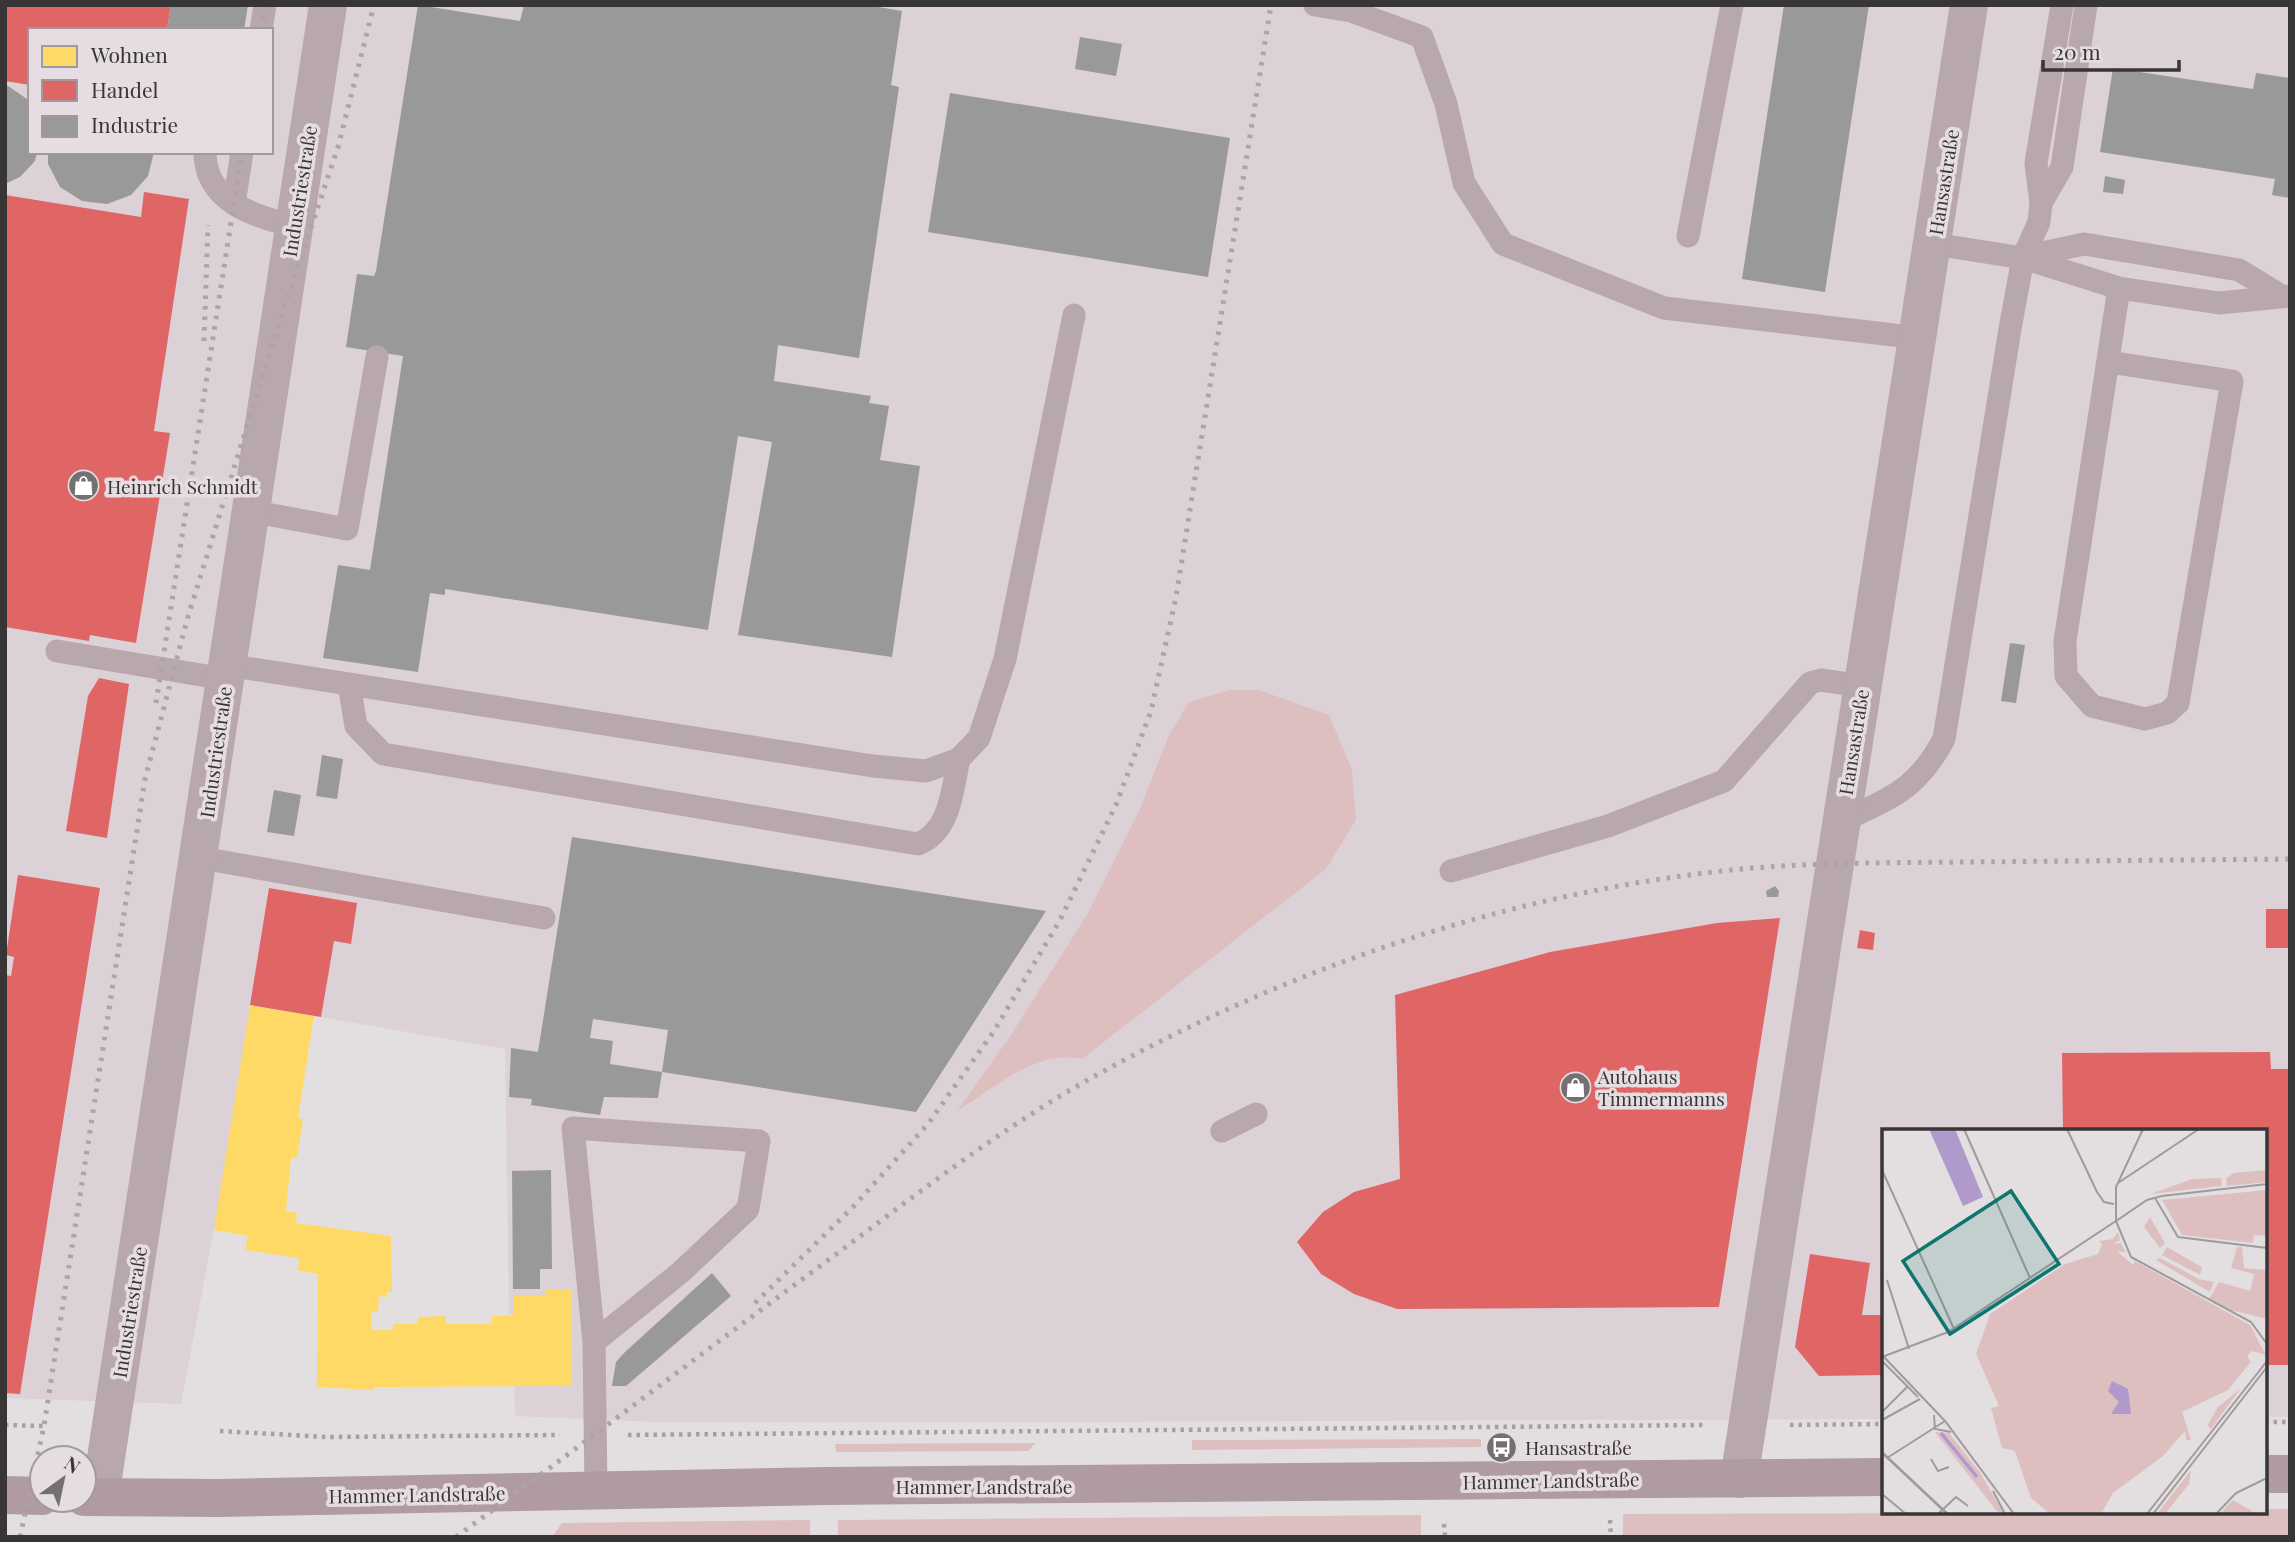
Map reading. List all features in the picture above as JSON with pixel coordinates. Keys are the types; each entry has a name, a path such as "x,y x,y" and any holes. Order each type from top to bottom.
{"main road":[{"path":"2267,1474 2290,1474"},
{"name":"Hammer Landstraße","path":"98,1497 219,1498 596,1489 1882,1478"},
{"path":"5,1495 28,1496"}],"street":[{"name":"Industriestraße","path":"98,1462 201,858 226,672 328,5"},
{"name":"Hansastraße","path":"1739,1479 1745,1425 1934,244 1969,5"}],"lane":[{"path":"261,28 265,5"},
{"path":"1315,5 1351,11 1422,37 1446,104 1464,183 1503,244 1664,308 1919,338"},
{"path":"1688,236 1732,5"},
{"path":"1841,822 1907,789 1930,766 1944,739 2023,258 2039,222 2041,203 2036,163 2062,5"},
{"path":"2041,203 2062,167 2086,5"},
{"path":"205,154 205,167 220,191 234,204 251,215 294,226"},
{"path":"234,204 242,154"},
{"path":"1934,244 2023,258 2119,288 2219,303 2285,296"},
{"path":"2023,258 2084,244 2239,270 2285,296"},
{"path":"2109,362 2232,381 2178,703 2167,713 2145,719 2092,706 2066,676 2065,641 2119,288"},
{"path":"57,651 349,684 873,766 926,771 959,759 979,738 1005,659 1073,315"},
{"path":"250,511 347,529 377,357"},
{"path":"1451,870 1608,826 1724,781 1810,683 1821,680 1862,686"},
{"path":"349,684 356,726 383,754 918,844 940,828 948,811 959,759"},
{"path":"201,858 544,918"},
{"path":"1222,1131 1256,1114"},
{"path":"594,1342 681,1272 748,1209 759,1141 573,1128 594,1342 596,1489"}],"path":[{"path":"2267,1422 2290,1422"},
{"path":"220,1431 327,1437 1882,1424"},
{"path":"5,1425 44,1426"}],"shaded area":[{"path":"5,5 2290,5 2290,1417 2267,1417 2267,1129 1882,1129 1882,1419 655,1422 515,1416 514,1316 509,1313 505,1049 250,1005 223,1181 181,1404 5,1398"},
{"path":"1230,690 1259,690 1329,715 1352,770 1356,820 1326,869 1082,1059 1065,1057 1033,1065 957,1111 1009,1038 1088,913 1140,809 1168,737 1189,702"},
{"path":"1481,1439 1481,1447 1192,1450 1192,1440"},
{"path":"1036,1443 1028,1451 836,1452 835,1444"},
{"path":"2267,1509 2290,1509 2290,1537 1623,1537 1623,1514 2267,1514"},
{"path":"1421,1515 1421,1537 838,1537 838,1520"},
{"path":"810,1520 810,1537 552,1537 562,1523"}],"building: Wohnen":[{"path":"250,1005 314,1016 298,1118 303,1119 297,1158 291,1157 286,1211 297,1213 296,1223 391,1236 392,1292 387,1292 387,1297 379,1296 378,1312 371,1312 371,1330 393,1330 393,1324 417,1324 418,1317 446,1316 446,1324 492,1324 492,1316 514,1316 514,1296 545,1296 545,1289 572,1289 572,1386 374,1387 374,1390 317,1387 318,1274 298,1270 299,1258 245,1250 248,1236 214,1230"}],"building: Handel":[{"path":"5,5 171,5 167,28 28,28 28,85 5,81"},
{"path":"144,192 189,199 154,431 170,433 136,643 90,635 89,641 5,627 5,195 141,217"},
{"path":"99,678 129,684 107,838 66,831 88,696"},
{"path":"18,875 100,888 20,1394 5,1393 5,975 11,976 14,957 6,955"},
{"path":"269,888 357,903 351,944 334,941 321,1017 250,1005"},
{"path":"2266,909 2290,909 2290,948 2266,948"},
{"name":"Autohaus Timmermanns","path":"1780,918 1719,1307 1397,1309 1354,1294 1321,1274 1297,1242 1323,1212 1354,1192 1400,1179 1395,995 1550,952 1717,923"},
{"path":"1860,930 1875,933 1873,950 1857,948"},
{"path":"2270,1052 2271,1069 2290,1069 2290,1365 2267,1365 2267,1129 2063,1129 2062,1053"},
{"path":"1810,1254 1870,1263 1862,1315 1882,1315 1882,1375 1819,1376 1795,1347"}],"building: Industrie":[{"path":"171,5 248,5 244,28 167,28"},
{"path":"418,5 520,21 524,5 867,5 902,11 891,85 899,87 859,358 778,345 774,381 871,396 869,403 889,406 880,460 920,466 892,657 738,635 772,442 738,436 708,630 445,589 445,595 430,593 418,672 323,658 338,565 370,570 403,356 346,347 357,274 374,276 376,271"},
{"path":"1784,5 1869,5 1825,292 1742,279"},
{"path":"1080,37 1122,44 1116,76 1075,69"},
{"path":"2113,68 2253,89 2256,73 2290,78 2290,198 2272,195 2275,179 2100,152"},
{"path":"5,84 28,100 28,154 37,154 35,161 20,177 5,184"},
{"path":"950,93 1230,138 1208,277 928,232"},
{"path":"48,154 154,154 148,176 131,195 107,204 82,201 60,187 48,164"},
{"path":"2105,176 2125,180 2123,194 2103,192"},
{"path":"2010,643 2025,645 2016,703 2001,701"},
{"path":"322,755 343,759 337,799 316,796"},
{"path":"274,790 301,795 294,836 267,832"},
{"path":"572,837 1046,911 916,1112 662,1072 658,1098 604,1097 600,1115 531,1105 532,1099 509,1097 511,1048 538,1052","holes":["593,1019 668,1030 662,1072 610,1064 613,1041 590,1038"]},
{"path":"1775,886 1779,891 1778,897 1767,897 1766,891"},
{"path":"551,1170 552,1269 540,1269 540,1289 513,1289 512,1171"},
{"path":"712,1273 731,1296 626,1386 612,1386 616,1362"}],"railway":[{"path":"261,28 265,5"},
{"path":"20,1537 44,1426 145,779 187,620 279,323 338,147 374,5"},
{"path":"755,1303 853,1207 928,1124 994,1031 1060,920 1116,805 1151,711 1176,597 1271,5"},
{"path":"156,703 242,154"},
{"path":"204,341 208,225"},
{"path":"456,1537 1009,1128 1072,1089 1147,1048 1225,1010 1386,947 1468,921 1552,900 1637,883 1722,871 1843,864 2290,859"}],"place":[{"name":"Heinrich Schmidt","path":"84,486"},
{"name":"Autohaus Timmermanns","path":"1575,1087"},
{"name":"Hansastraße","path":"1502,1447"}]}
